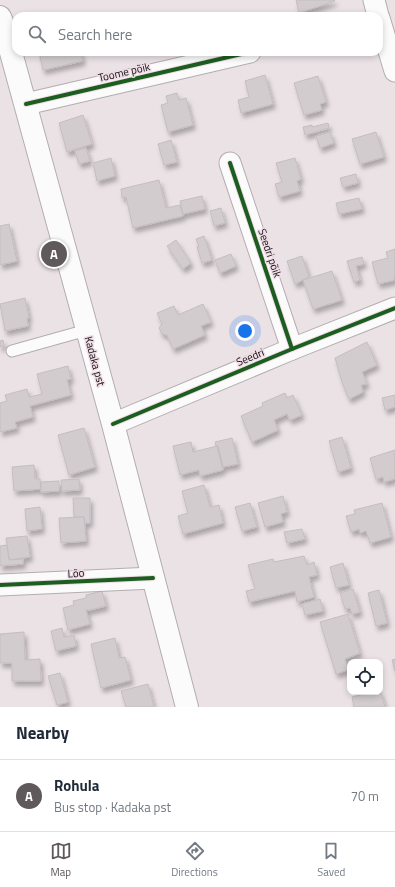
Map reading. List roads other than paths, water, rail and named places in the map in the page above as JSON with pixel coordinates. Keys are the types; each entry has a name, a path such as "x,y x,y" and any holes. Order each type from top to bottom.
{"main road":[{"name":"Kadaka pst","path":"0,17 12,55"},
{"name":"Kadaka pst","path":"12,56 187,707"}],"street":[{"path":"374,0 379,12"},
{"path":"383,23 395,71"},
{"name":"Toome põik","path":"26,104 233,56"},
{"name":"Seedri põik","path":"230,163 292,349"},
{"name":"Seedri","path":"112,424 395,308"},
{"name":"Lõo","path":"0,585 153,578"}],"lane":[{"path":"12,351 87,330"}],"place":[{"name":"Rohula","path":"54,254"}]}
